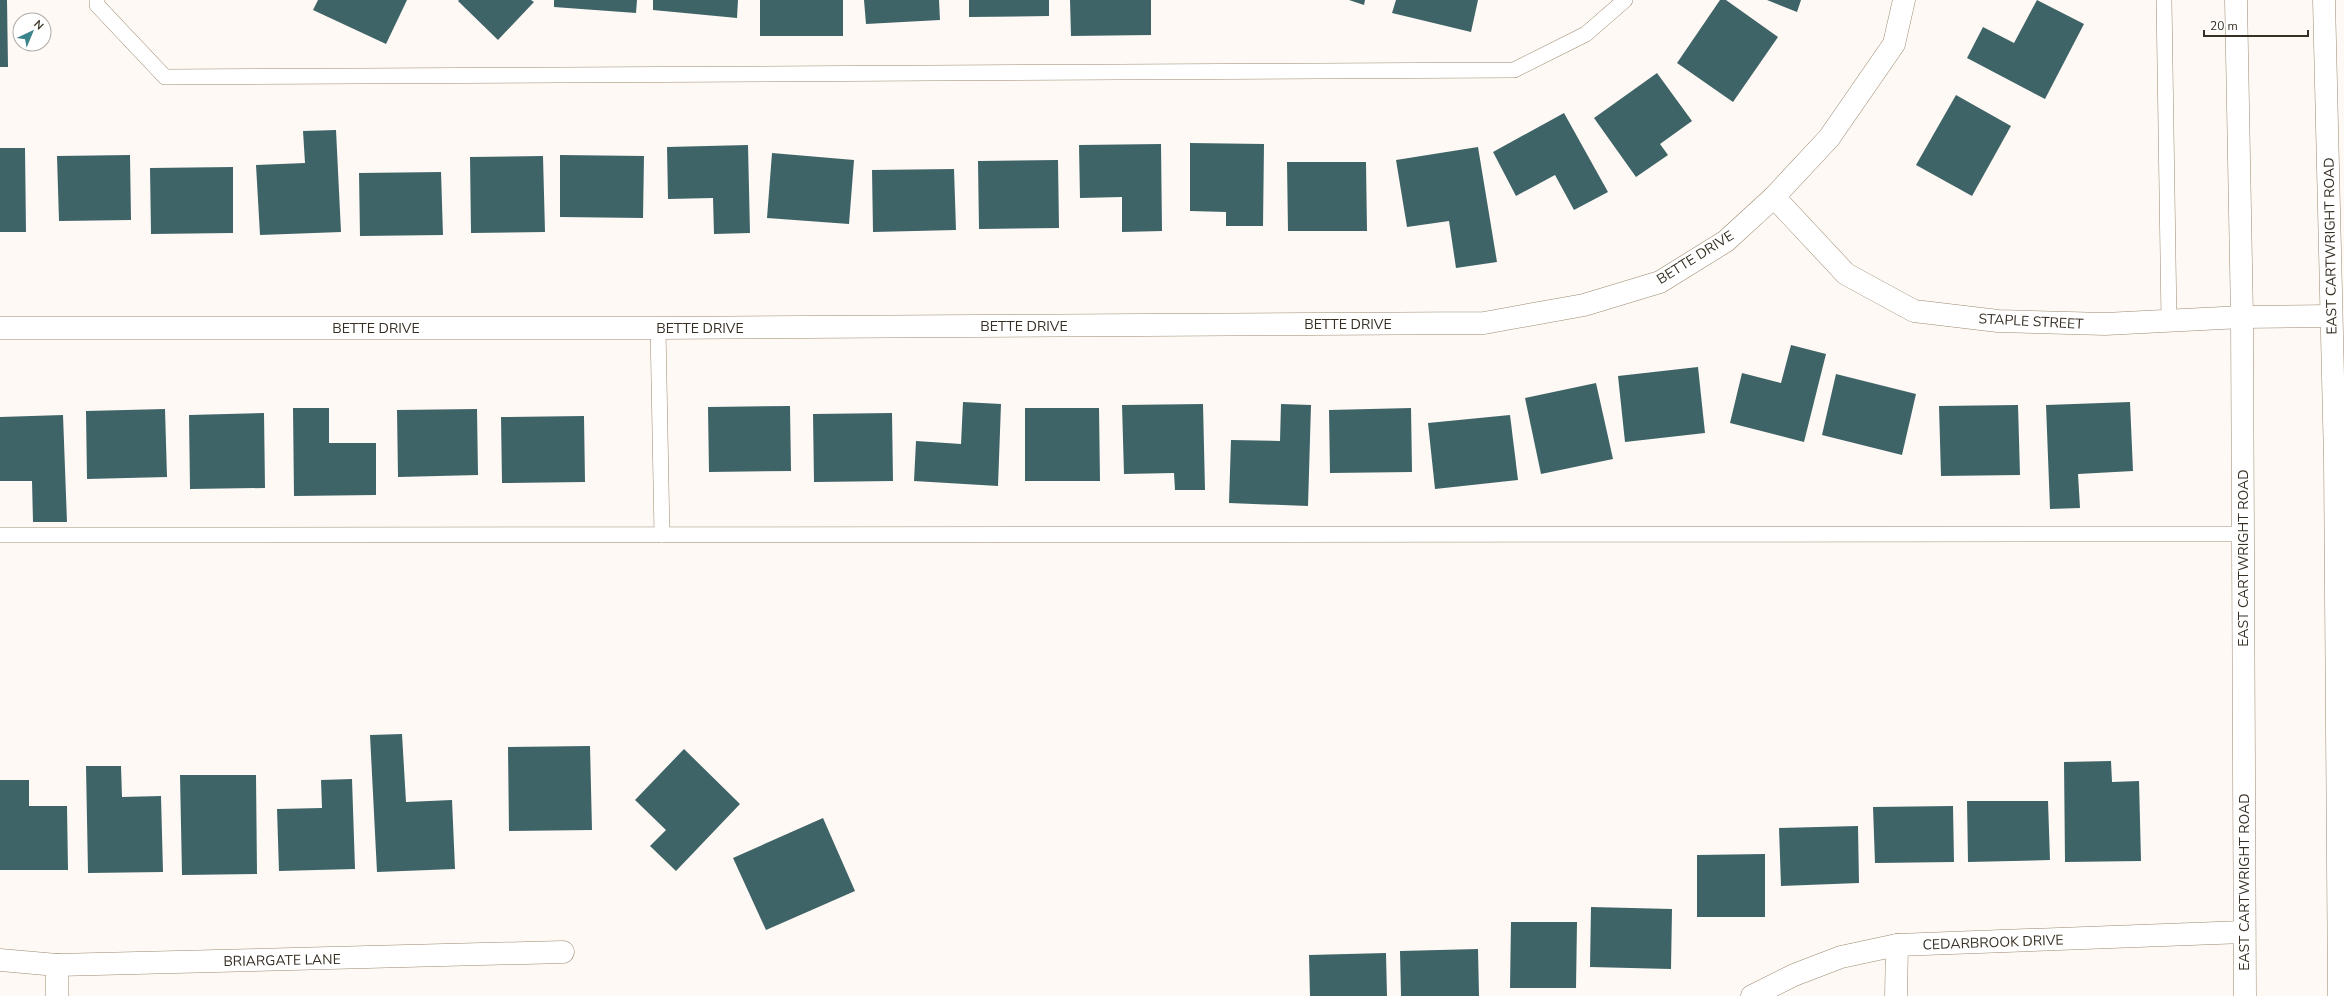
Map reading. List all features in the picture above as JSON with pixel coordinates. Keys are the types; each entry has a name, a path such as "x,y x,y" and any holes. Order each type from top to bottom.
{"street":[{"name":"BETTE DRIVE","path":"0,328 658,328 1484,323 1584,305 1660,282 1726,241 1774,197 1829,138 1894,44 1904,0"},
{"name":"EAST CARTWRIGHT ROAD","path":"2236,0 2242,317 2245,996"},
{"name":"EAST CARTWRIGHT ROAD","path":"2324,0 2335,460 2339,996"},
{"name":"STAPLE STREET","path":"1774,197 1846,274 1914,311 1998,321 2105,324 2242,317 2331,316"},
{"name":"CEDARBROOK DRIVE","path":"1752,996 1794,975 1841,957 1897,945 2244,932"},
{"path":"1896,996 1897,945"},
{"name":"BRIARGATE LANE","path":"0,960 57,965 564,952"},
{"path":"57,965 57,996"}],"lane":[{"path":"97,0 97,5 165,77 1514,70 1586,34 1625,0"},
{"path":"2164,0 2169,320"},
{"path":"658,328 662,535"},
{"path":"0,535 2243,534"}],"building":[{"path":"0,0 7,0 8,67 0,67"},
{"path":"318,0 407,0 386,44 313,10"},
{"path":"531,0 534,2 498,40 458,1"},
{"path":"554,0 637,0 636,13 554,7"},
{"path":"653,0 738,0 737,18 653,10"},
{"path":"760,0 843,0 843,36 760,36"},
{"path":"864,0 939,0 940,20 866,24"},
{"path":"969,0 1049,0 1049,16 969,17"},
{"path":"1070,0 1151,0 1151,35 1071,36"},
{"path":"1349,0 1365,0 1364,5"},
{"path":"1396,0 1478,0 1471,32 1392,13"},
{"path":"1720,0 1726,0 1778,37 1733,102 1677,63"},
{"path":"1767,0 1801,0 1797,12"},
{"path":"2037,0 2084,24 2045,99 1967,58 1983,27 2014,43"},
{"path":"1657,73 1692,121 1660,144 1668,155 1636,177 1594,118"},
{"path":"1956,95 2011,126 1972,196 1916,165"},
{"path":"1564,113 1608,192 1574,210 1555,175 1516,196 1493,152"},
{"path":"336,130 341,232 260,235 256,165 305,163 303,131"},
{"path":"1190,143 1264,144 1263,226 1226,226 1226,212 1190,211"},
{"path":"1161,144 1162,231 1122,232 1122,197 1080,198 1079,145"},
{"path":"748,145 750,233 714,234 713,198 668,199 667,147"},
{"path":"1478,147 1497,262 1456,268 1449,221 1407,227 1396,160"},
{"path":"0,148 25,148 26,232 0,232"},
{"path":"772,153 854,160 849,224 767,218"},
{"path":"130,155 131,220 59,221 57,156"},
{"path":"560,155 644,156 643,218 560,217"},
{"path":"543,156 545,232 471,233 470,157"},
{"path":"1058,160 1059,228 979,229 978,161"},
{"path":"1287,162 1366,162 1367,231 1288,231"},
{"path":"233,167 233,233 151,234 150,168"},
{"path":"954,169 956,230 873,232 872,170"},
{"path":"441,172 443,235 360,236 359,173"},
{"path":"1791,345 1826,354 1804,442 1730,423 1742,373 1781,383"},
{"path":"1698,367 1705,433 1625,442 1618,376"},
{"path":"1836,374 1916,394 1902,455 1822,435"},
{"path":"1596,383 1613,459 1541,474 1525,398"},
{"path":"963,402 1001,404 998,486 914,481 916,441 961,444"},
{"path":"2130,402 2133,471 2078,474 2080,508 2050,509 2046,405"},
{"path":"1203,404 1205,490 1175,490 1174,473 1124,474 1122,405"},
{"path":"1281,404 1311,405 1308,506 1229,503 1231,440 1280,441"},
{"path":"2018,405 2020,475 1941,476 1939,406"},
{"path":"790,406 791,471 709,472 708,407"},
{"path":"293,408 329,408 329,443 376,443 376,495 294,496"},
{"path":"1025,408 1099,408 1100,481 1025,481"},
{"path":"1411,408 1412,472 1330,473 1329,410"},
{"path":"165,409 167,477 87,479 86,411"},
{"path":"477,409 478,475 398,477 397,410"},
{"path":"264,413 265,488 190,489 189,415"},
{"path":"892,413 893,481 814,482 813,414"},
{"path":"63,415 67,522 33,522 32,481 0,481 0,417"},
{"path":"1510,415 1518,480 1435,489 1428,423"},
{"path":"584,416 585,482 502,483 501,417"},
{"path":"402,734 406,802 452,800 455,869 377,872 370,735"},
{"path":"590,746 592,830 509,831 508,747"},
{"path":"684,749 740,804 676,871 650,846 666,830 635,800"},
{"path":"2111,761 2112,782 2139,781 2141,861 2065,862 2064,762"},
{"path":"86,766 121,766 122,797 161,796 163,872 88,873"},
{"path":"180,775 256,775 257,874 182,875"},
{"path":"352,779 355,869 279,871 277,809 322,808 321,780"},
{"path":"0,780 29,780 29,806 67,806 68,870 0,870"},
{"path":"1967,801 2048,801 2050,860 1968,862"},
{"path":"1953,806 1954,862 1875,863 1873,807"},
{"path":"823,818 855,891 766,930 733,858"},
{"path":"1858,826 1859,883 1781,886 1779,828"},
{"path":"1765,854 1765,917 1697,917 1697,855"},
{"path":"1591,907 1672,909 1671,969 1590,967"},
{"path":"1511,922 1577,922 1576,988 1510,988"},
{"path":"1478,949 1479,996 1401,996 1400,951"},
{"path":"1386,953 1387,996 1310,996 1309,955"}]}
